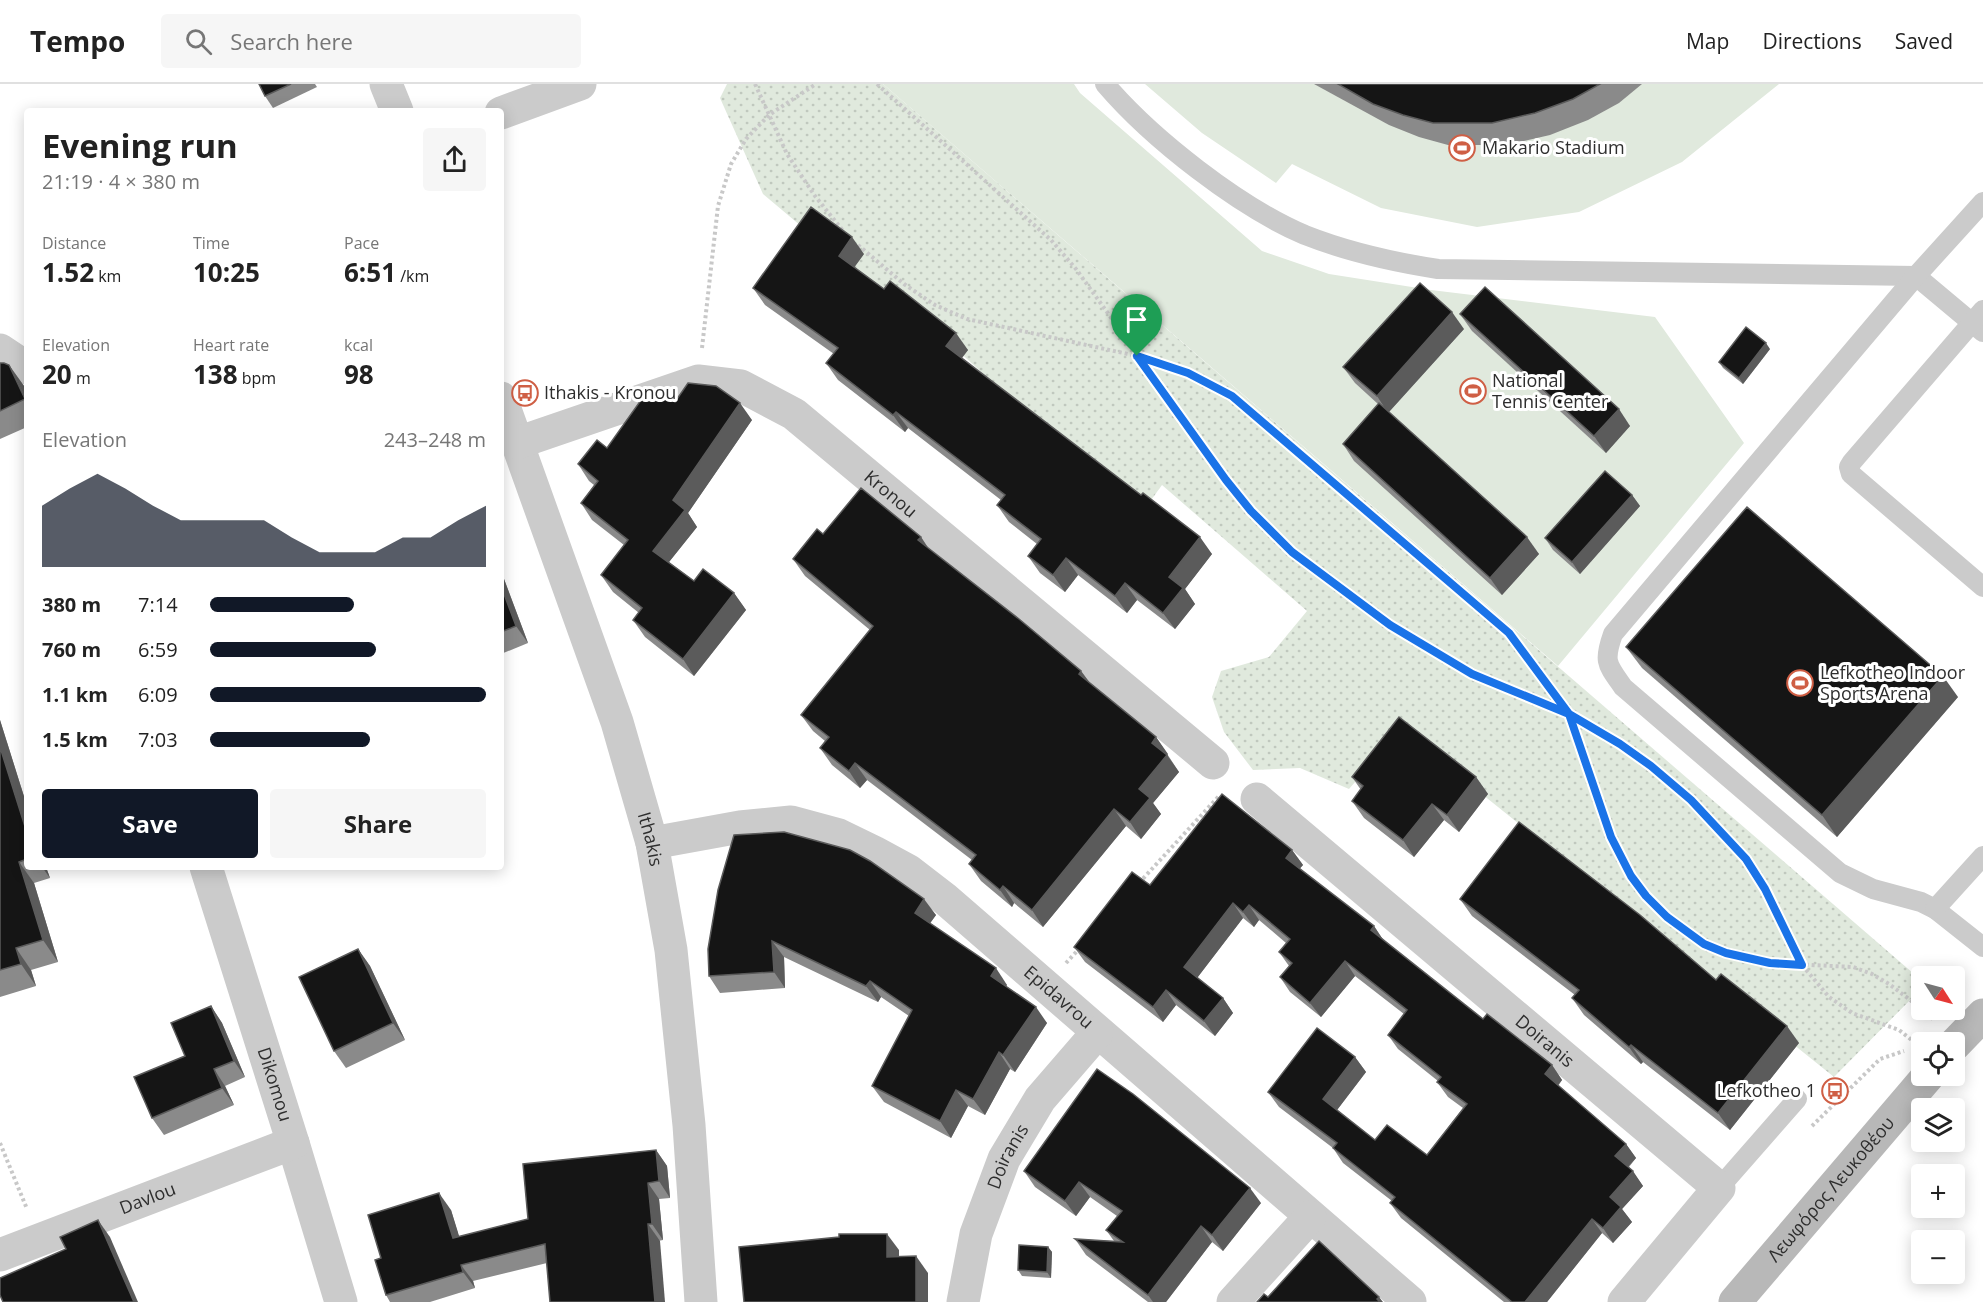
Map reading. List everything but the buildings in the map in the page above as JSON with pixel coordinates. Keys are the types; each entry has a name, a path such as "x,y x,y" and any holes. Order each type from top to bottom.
{"main road":[{"path":"1965,1034 1983,1015"},
{"name":"Λεωφόρος Λευκοθέου","path":"1735,1302 1919,1086"}],"street":[{"path":"386,84 396,108"},
{"path":"504,112 580,84"},
{"path":"0,350 24,366"},
{"name":"Kronou","path":"517,442 698,381 741,386 794,414 1219,776"},
{"name":"Ithakis","path":"504,406 617,722 652,843 672,961 689,1125 702,1302"},
{"name":"Doiranis","path":"1257,799 1719,1188"},
{"name":"Epidavrou","path":"652,843 740,827 791,822 839,835 909,871 944,898 1410,1302"},
{"name":"Dikomou","path":"207,870 341,1302"},
{"name":"Doiranis","path":"963,1302 976,1234 1004,1159 1040,1099 1097,1033"},
{"name":"Davlou","path":"0,1256 293,1143"},
{"path":"1624,1302 1719,1188"},
{"path":"1233,1302 1310,1217"}],"lane":[{"path":"1105,84 1161,139 1215,181 1258,210 1304,234 1340,247 1397,262 1438,269 1916,276 1979,321 1849,467 1851,474 1983,587"},
{"path":"1983,202 1916,276 1613,634 1606,652 1610,668 1623,687 1840,873 1873,889 1909,897 1935,909 1983,947"},
{"path":"1935,909 1983,856"},
{"path":"1719,1188 1797,1099"}],"path":[{"path":"755,84 787,154 815,196 844,232 904,285 935,305 967,319 1137,356 1188,373 1232,396 1509,633 1569,714 1611,837 1631,876 1646,896 1667,917 1704,944 1752,960 1770,963 1853,967 1872,974 1911,1001"},
{"path":"698,381 718,206 731,165 746,139 769,115 816,84"},
{"path":"877,84 1051,240 1076,269 1226,480 1251,511 1292,552 1390,625 1472,674 1569,714 1620,744 1651,766 1691,800 1746,859 1765,889 1802,965 1829,997 1852,1013 1899,1030 1911,1039"},
{"path":"1131,892 1219,776"},
{"path":"1045,987 1084,944"},
{"path":"0,1143 39,1240"}],"shaded area":[{"path":"727,84 883,84 1911,971 1911,999 1834,1077 1401,729 1349,789 1300,768 1253,770 1224,732 1212,697 1221,671 1269,657 1307,611 1162,485 1141,514 1041,427 918,314 877,290 763,194 720,98"},
{"name":"National Tennis Center","path":"883,84 1074,84 1080,93 1262,251 1329,274 1431,290 1655,317 1744,443 1558,666"},
{"name":"Makario Stadium","path":"1145,84 1779,84 1682,162 1579,212 1477,227 1381,208 1292,164 1276,183 1202,133"}],"place":[{"name":"Makario Stadium","path":"1462,148"},
{"name":"National Tennis Center","path":"1473,391"},
{"name":"Ithakis - Kronou","path":"525,393"},
{"name":"Lefkotheo Indoor Sports Arena","path":"1800,683"},
{"name":"Lefkotheo 1","path":"1835,1091"}],"route":[{"path":"1137,356 1188,373 1232,396 1509,633 1569,714 1611,837 1631,876 1646,896 1667,917 1704,944 1726,953 1770,963 1802,965 1765,889 1746,859 1691,800 1651,766 1620,744 1569,714 1472,674 1390,625 1292,552 1251,511 1226,480 1137,356"}]}
